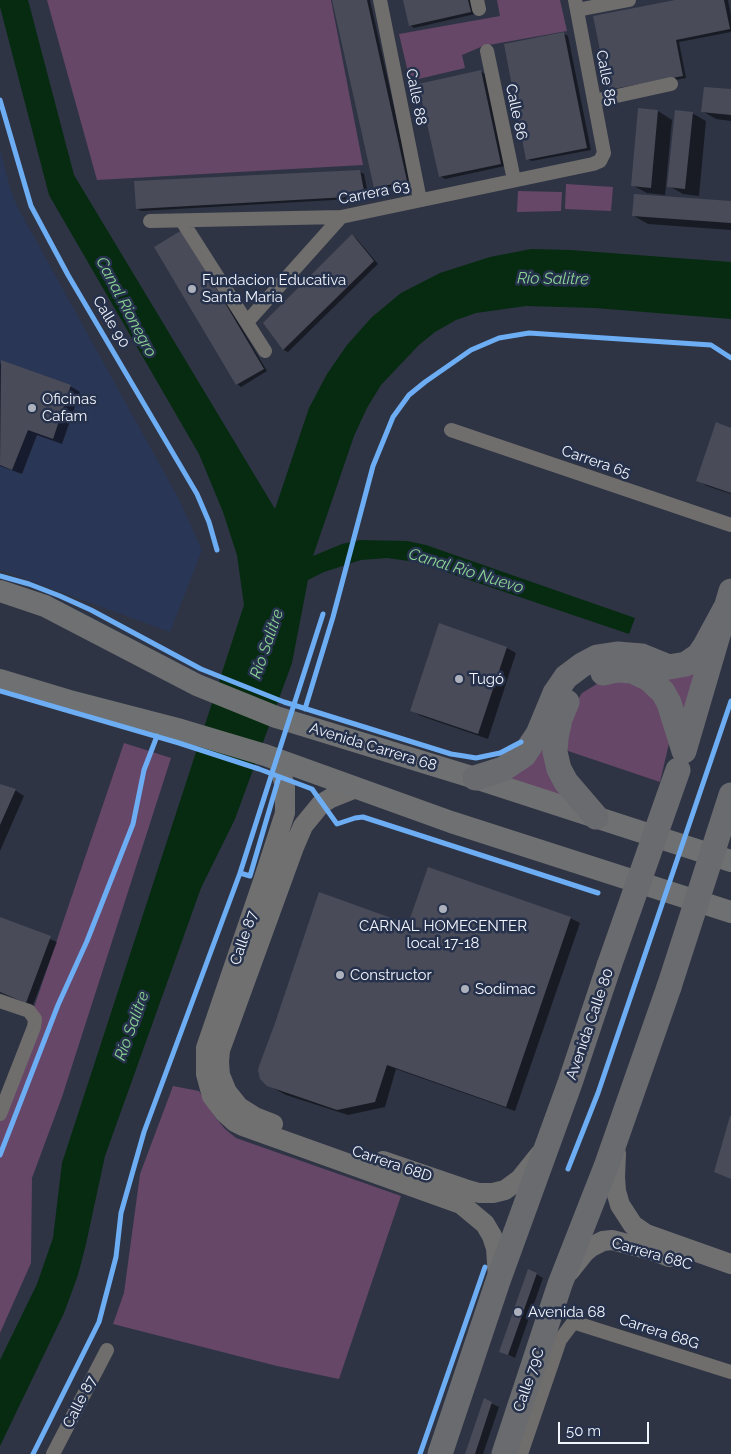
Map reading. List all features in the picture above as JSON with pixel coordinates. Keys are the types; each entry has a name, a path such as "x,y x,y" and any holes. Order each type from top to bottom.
{"highway":[{"name":"Avenida Calle 80","path":"440,1454 498,1281 570,1083 681,760 728,600"},
{"path":"475,778 503,769 524,755 538,734 555,693 566,677 582,665 597,657 617,654 642,656 669,667 686,664 699,655 706,646 728,600"},
{"path":"596,817 566,782 559,769 555,752 560,719 567,701 591,677 616,670 632,671 649,679 663,692 669,703 681,760"},
{"path":"504,1454 528,1407 560,1284 669,987 731,795"}],"main road":[{"name":"Avenida Carrera 68","path":"0,591 45,606 197,685 276,717 475,778 731,861"},
{"path":"0,680 271,757 451,822 731,912"}],"street":[{"name":"Calle 88","path":"380,0 420,200"},
{"path":"576,5 630,0"},
{"name":"Calle 85","path":"576,5 604,153 600,161"},
{"name":"Calle 86","path":"487,51 514,180"},
{"path":"594,101 671,84"},
{"name":"Carrera 63","path":"150,221 341,217 600,161"},
{"path":"246,322 341,217"},
{"path":"182,221 265,351"},
{"name":"Carrera 65","path":"451,430 731,525"},
{"name":"Calle 87","path":"224,1112 212,1096 208,1086 206,1048 285,813 285,787 271,757"},
{"name":"Calle 87","path":"227,1092 220,1075 220,1050 294,847 303,826 321,804 330,798 356,788"},
{"path":"0,1001 29,1011 35,1019 34,1027 0,1114"},
{"name":"Carrera 68D","path":"227,1092 239,1107 266,1122 479,1193 493,1193 506,1190 533,1165 548,1142"},
{"name":"Carrera 68D","path":"224,1112 234,1122 243,1126 460,1204 485,1224 492,1236 496,1248 498,1281"},
{"name":"Carrera 68C","path":"617,1133 616,1191 620,1205 628,1219 664,1249 731,1278"},
{"name":"Carrera 68C","path":"560,1284 585,1252 603,1241 612,1240 664,1249 731,1264"},
{"name":"Calle 79C","path":"521,1454 528,1407 560,1340 568,1328 576,1323"},
{"name":"Carrera 68G","path":"576,1323 731,1372"},
{"name":"Calle 87","path":"53,1454 107,1350"}],"shaded area":[{"path":"47,0 331,0 363,165 97,180"},
{"path":"497,0 560,0 567,31 483,46 462,55 465,68 410,81 399,34 500,16"},
{"path":"0,149 10,188 17,206 180,501 202,550 170,632 0,570"},
{"path":"566,184 613,187 611,211 565,209"},
{"path":"518,191 562,192 561,211 517,212"},
{"path":"701,665 681,723 660,674"},
{"path":"618,676 654,693 670,739 660,782 568,751 563,734 571,710 582,693 600,682"},
{"path":"124,743 171,758 62,1097 32,1178 31,1263 0,1333 0,1107"},
{"path":"542,744 567,800 493,777"},
{"path":"173,1086 199,1091 215,1117 236,1138 401,1196 339,1379 277,1366 113,1324 124,1293 140,1174"}],"water":[{"path":"0,0 28,0 74,175 275,509 309,408 327,374 347,345 372,317 401,293 440,273 490,257 531,249 570,250 731,262 731,319 595,308 526,306 476,313 456,320 435,332 419,345 381,385 367,408 354,436 313,556 342,544 360,540 407,541 426,545 635,618 629,634 416,562 387,558 361,560 324,572 308,580 292,663 235,819 201,888 105,1156 78,1275 64,1313 0,1446 0,1360 37,1284 53,1238 62,1163 244,605 237,555 223,512 199,454 49,195 0,7"}],"building":[{"path":"332,0 367,0 407,181 374,188"},
{"path":"403,0 468,0 471,12 409,26"},
{"path":"675,0 724,0 730,29 676,40 683,76 608,90 593,16"},
{"path":"564,32 587,148 526,160 504,44"},
{"path":"481,70 501,164 439,177 418,84"},
{"path":"704,87 731,89 731,115 701,112"},
{"path":"638,108 658,110 651,188 631,186"},
{"path":"675,110 693,112 685,189 667,187"},
{"path":"360,170 365,196 136,209 134,181"},
{"path":"634,194 731,201 731,223 632,216"},
{"path":"182,230 264,369 236,385 154,247"},
{"path":"352,234 374,261 283,350 263,323"},
{"name":"Oficinas Cafam","path":"1,360 71,385 53,439 28,430 12,470 0,465"},
{"path":"716,422 731,428 731,493 696,481"},
{"name":"Tugó","path":"439,623 507,647 478,734 410,711"},
{"path":"0,784 16,789 0,825"},
{"name":"Sodimac","path":"428,867 571,917 506,1107 387,1065 375,1102 337,1110 267,1086 260,1079 259,1066 319,892 408,924"},
{"path":"0,917 51,936 26,1003 0,992"},
{"path":"731,1116 731,1179 714,1172"},
{"name":"Avenida 68","path":"528,1269 537,1273 508,1355 499,1352"},
{"path":"484,1398 492,1402 475,1454 465,1454"}],"cycle path":[{"name":"Calle 90","path":"0,100 31,206 68,275 197,494 209,522 217,550"},
{"path":"305,709 333,617 373,466 393,417 409,395 471,350 499,338 529,333 711,345 731,358"},
{"path":"0,576 29,584 60,596 91,610 201,669 284,702 451,754 476,758 500,753 521,742"},
{"path":"240,873 323,614"},
{"path":"0,691 179,743 259,769 312,789 337,824 363,817 598,893"},
{"path":"568,1169 598,1093 731,701"},
{"path":"0,1155 58,1005 87,941 133,824 144,770 157,736"},
{"path":"33,1454 99,1322 116,1257 121,1213 144,1132 240,873 250,876 279,777"},
{"path":"420,1454 485,1267"}],"place":[{"name":"Fundacion Educativa Santa Maria","path":"192,289"},
{"name":"Oficinas Cafam","path":"32,408"},
{"name":"Tugó","path":"459,679"},
{"name":"CARNAL HOMECENTER local 17-18","path":"443,909"},
{"name":"Constructor","path":"340,975"},
{"name":"Sodimac","path":"465,989"},
{"name":"Avenida 68","path":"518,1312"}],"water label":[{"name":"Río Salitre","path":"553,279"},
{"name":"Canal Rionegro","path":"126,307"},
{"name":"Canal Río Nuevo","path":"466,571"},
{"name":"Río Salitre","path":"267,644"},
{"name":"Río Salitre","path":"132,1026"}]}
